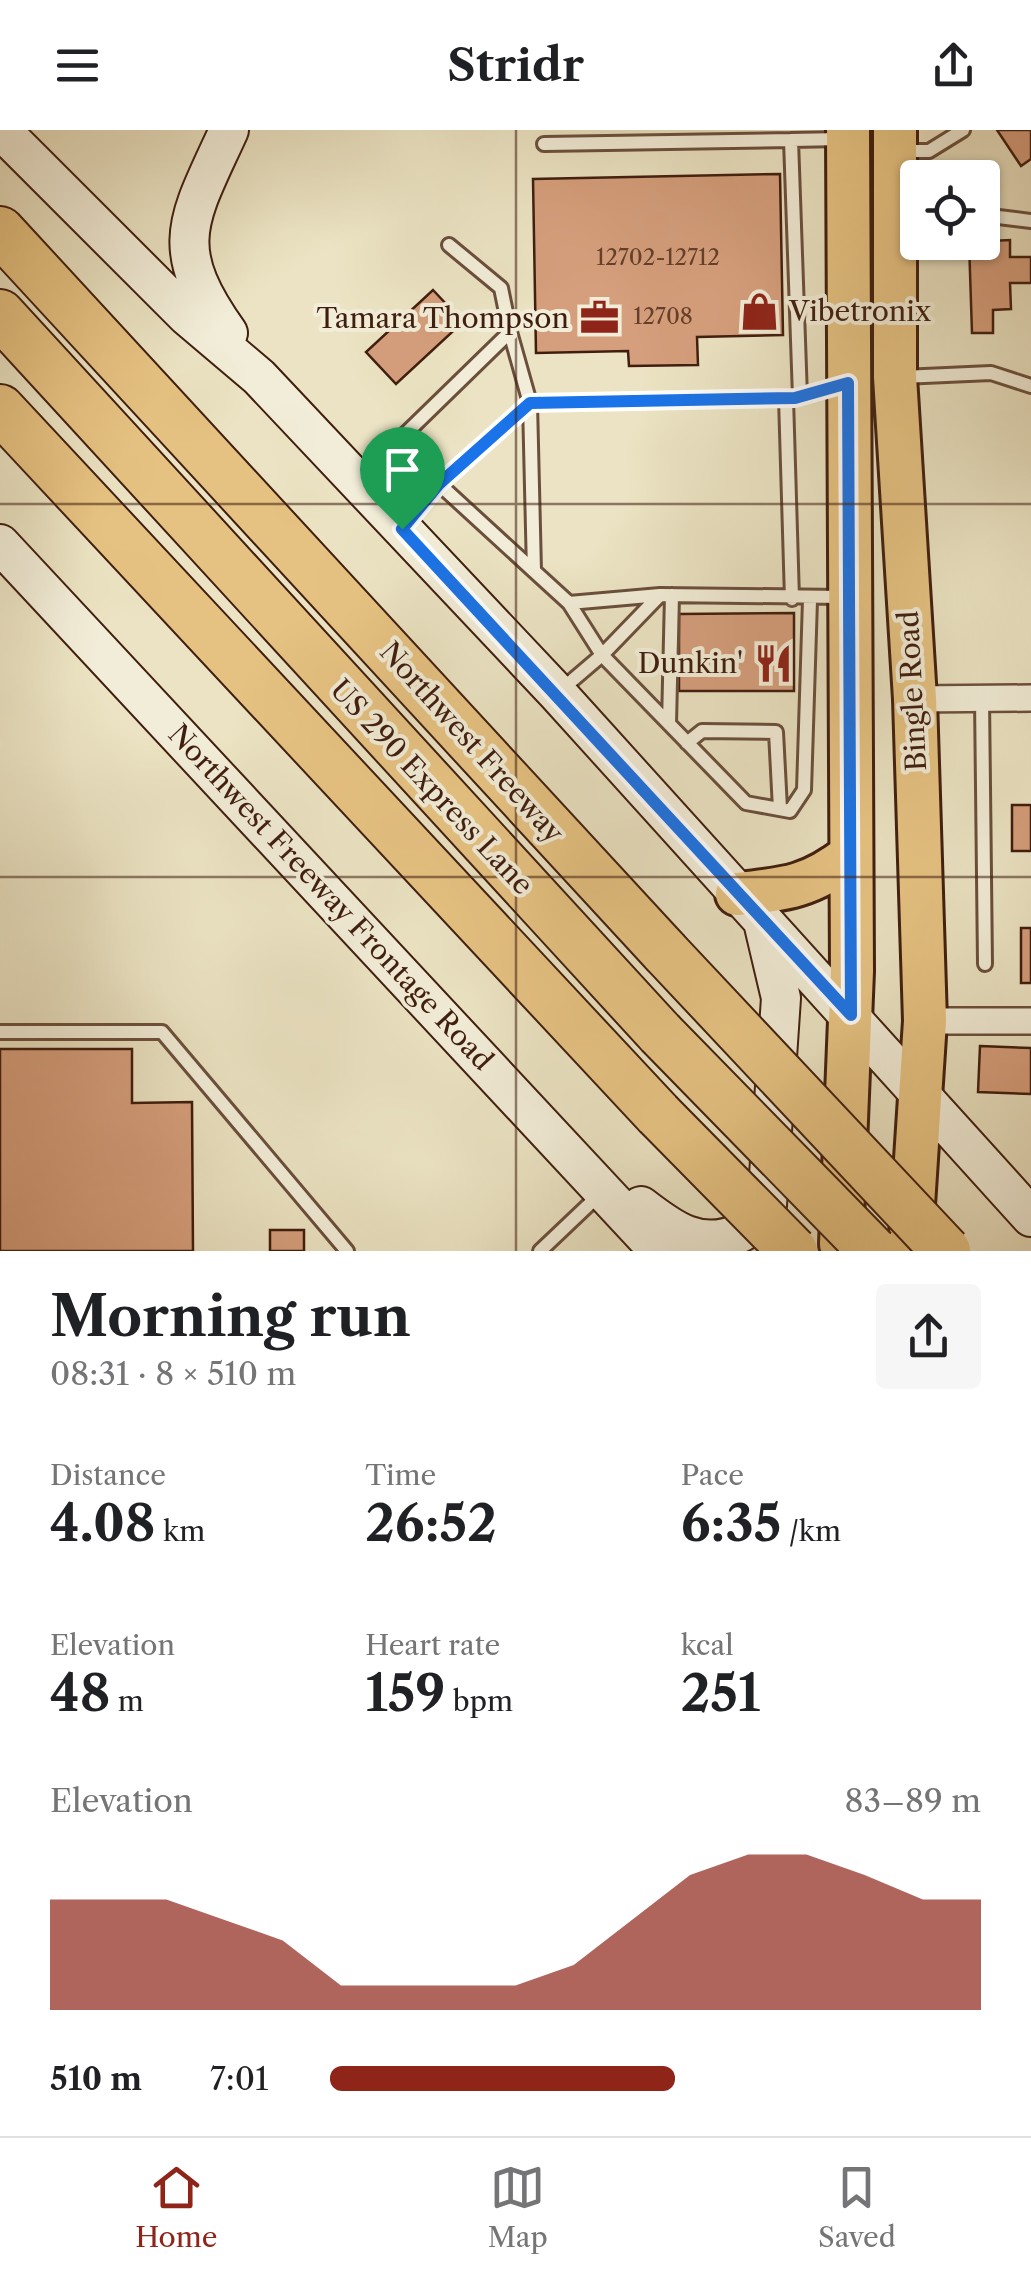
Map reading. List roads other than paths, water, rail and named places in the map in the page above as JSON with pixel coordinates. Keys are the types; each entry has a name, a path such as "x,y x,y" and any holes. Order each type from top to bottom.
{"highway":[{"name":"Northwest Freeway","path":"0,231 946,1251"},
{"name":"US 290 Express Lane","path":"0,314 660,1033 873,1251"},
{"path":"0,409 658,1114 793,1251"}],"main road":[{"path":"0,130 187,316 259,377 557,693 1031,1217"},
{"path":"229,130 186,236 192,278 259,377"},
{"name":"Bingle Road","path":"841,1251 851,1015 851,856 830,598 848,383 848,134"},
{"name":"Bingle Road","path":"896,141 901,213 895,378 915,699 925,1021 910,1251"},
{"path":"848,383 895,378"},
{"name":"Northwest Freeway Frontage Road","path":"0,544 659,1251"},
{"path":"750,909 820,880 851,856"},
{"path":"568,1150 682,1238 707,1244 727,1241 759,1222 767,1205 780,998 750,909"}],"street":[{"path":"915,699 1031,698"},
{"path":"925,1021 1031,1021"}],"lane":[{"path":"896,141 929,151 963,130"},
{"path":"544,144 791,140 848,134"},
{"path":"791,140 792,599"},
{"path":"1000,217 1031,221"},
{"path":"450,245 501,288 530,403 534,571"},
{"path":"510,332 397,442 568,603 602,655 746,803 785,810"},
{"path":"895,378 991,373 1031,386"},
{"path":"402,529 439,484 530,403 793,398 848,383"},
{"path":"568,603 666,595 830,598 804,790 785,810"},
{"path":"557,693 666,595"},
{"path":"666,595 669,724"},
{"path":"982,698 985,964"},
{"path":"687,742 702,731 776,732 785,810"},
{"path":"0,1032 162,1032 347,1251"},
{"path":"548,1248 604,1190"}],"place":[{"name":"Vibetronix","path":"759,311"},
{"name":"Tamara Thompson","path":"599,318"},
{"name":"Dunkin'","path":"773,663"}]}
